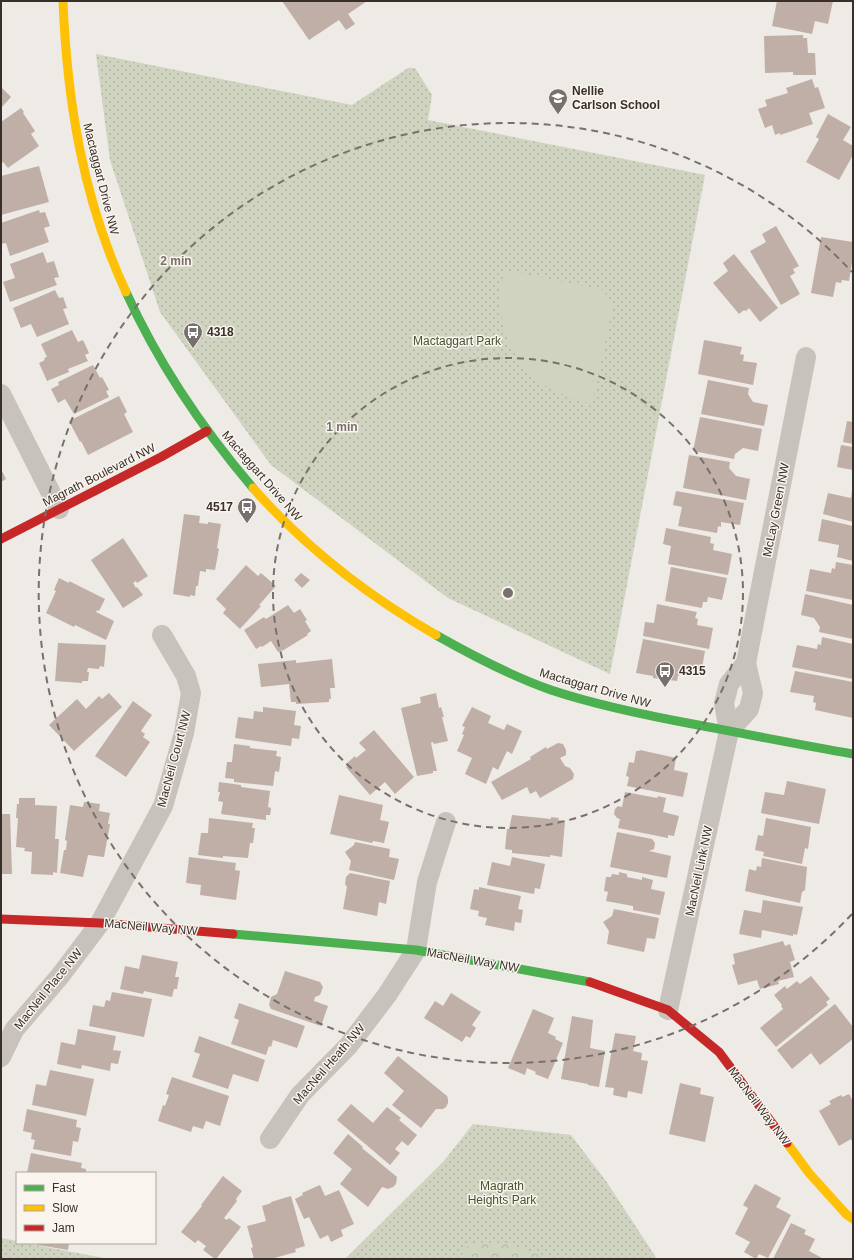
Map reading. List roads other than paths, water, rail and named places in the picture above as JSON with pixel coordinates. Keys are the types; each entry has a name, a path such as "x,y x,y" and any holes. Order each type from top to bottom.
{"street":[{"name":"Mactaggart Drive NW","path":"63,1 66,57 72,110 86,179 105,243 126,295 150,342 189,406 241,473 286,523 332,564 366,591 435,635 472,656 508,673 550,689 629,711 853,754"},
{"name":"McLay Green NW","path":"729,731 749,709 753,693 746,663 806,356"},
{"path":"1,394 59,509"},
{"name":"Magrath Boulevard NW","path":"1,539 161,457 208,431"},
{"name":"MacNeil Court NW","path":"100,923 163,806 184,733 190,693 186,676 162,635"},
{"name":"MacNeil Link NW","path":"668,1010 729,731"},
{"path":"416,950 428,882 446,822"},
{"name":"MacNeil Way NW","path":"1,919 100,923 416,950 587,981 668,1010 719,1052 809,1173 851,1212"},
{"name":"MacNeil Place NW","path":"1,1058 14,1030 60,976 100,923"},
{"name":"MacNeil Heath NW","path":"270,1139 300,1095 350,1045 387,995 416,950"}],"place":[{"name":"Nellie Carlson School","path":"558,115"},
{"name":"4318","path":"193,349"},
{"name":"4517","path":"247,524"},
{"name":"4315","path":"665,688"}],"park label":[{"name":"Mactaggart Park","path":"457,341"},
{"name":"Magrath Heights Park","path":"502,1193"}]}
